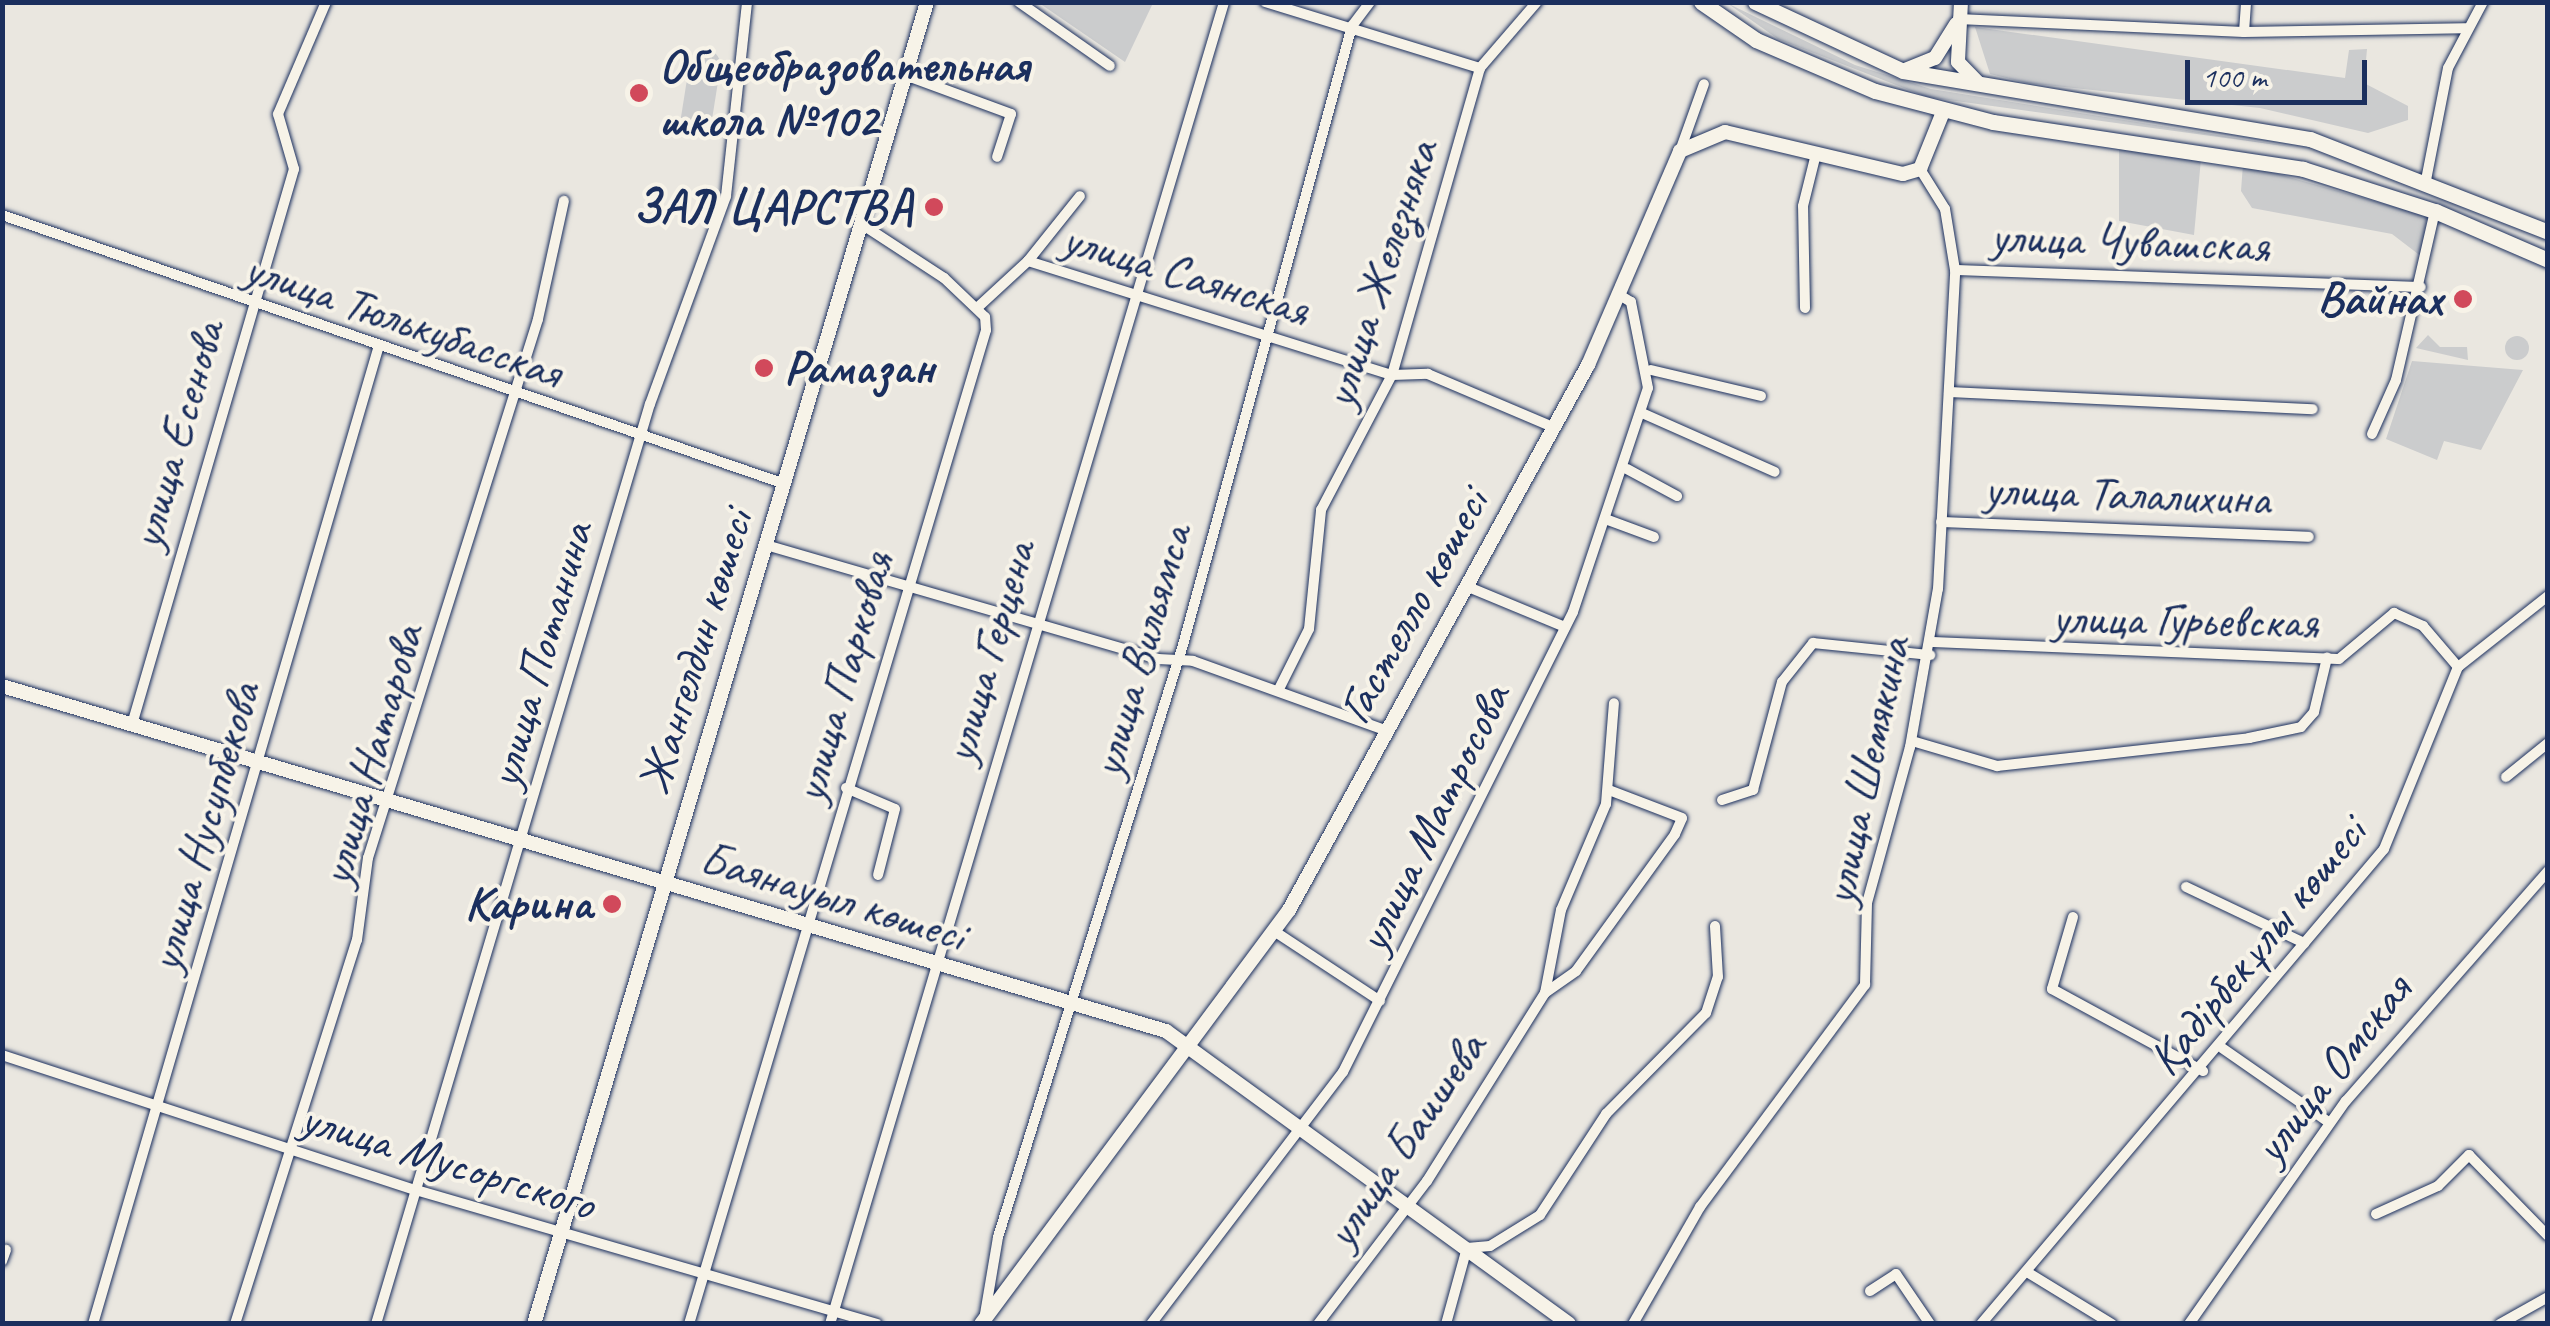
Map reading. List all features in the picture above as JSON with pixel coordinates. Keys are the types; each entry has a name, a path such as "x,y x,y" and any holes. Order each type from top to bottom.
{"main road":[{"path":"1701,2 1785,53 1943,112 2303,169 2435,210 2545,254"},
{"path":"1755,2 1902,70 1990,91 2310,140 2426,180 2548,232"},
{"path":"2303,169 2310,140"}],"street":[{"name":"улица Есенова","path":"133,721 294,168 278,114 326,2"},
{"name":"улица Потанина","path":"376,1324 524,843 640,437 726,196 747,2"},
{"name":"Жангелдин көшесі","path":"534,1324 927,2"},
{"path":"1019,2 1110,66"},
{"name":"улица Герцена","path":"831,1318 937,968 1034,623 1224,2"},
{"path":"1264,2 1480,68"},
{"name":"улица Вильямса","path":"982,1322 998,1238 1178,660 1352,26 1370,2"},
{"name":"улица Железняка","path":"1280,689 1309,628 1321,510 1392,376 1480,68 1537,2"},
{"path":"1961,2 1958,62 1990,91"},
{"path":"2244,32 2246,2"},
{"path":"2426,180 2443,82 2466,28 2483,2"},
{"path":"1902,70 1935,58 1958,19"},
{"path":"1958,19 2244,32 2466,28"},
{"path":"905,75 1011,114 996,158"},
{"path":"1680,151 1704,84"},
{"path":"1680,151 1725,132 1881,172 1920,169 1943,112"},
{"name":"Гастелло көшесі","path":"982,1322 1274,931 1556,428 1621,296 1680,151"},
{"path":"1805,308 1803,206 1816,154"},
{"name":"улица Шемякина","path":"1633,1324 1700,1207 1860,1000 1867,903 1912,742 1930,655 1941,522 1955,270 1945,209 1920,169"},
{"path":"1028,261 1080,196"},
{"name":"улица Натарова","path":"235,1324 286,1147 357,940 389,800 513,395 564,202"},
{"path":"2372,434 2421,287 2435,210"},
{"name":"улица Тюлькубасская","path":"2,215 251,307 784,484"},
{"path":"860,224 978,308"},
{"name":"улица Саянская","path":"978,308 1028,261 1392,376 1428,374 1556,428"},
{"name":"улица Чувашская","path":"1955,270 2421,287"},
{"name":"улица Матросова","path":"1151,1324 1301,1126 1380,1001 1566,627 1628,469 1651,370 1632,302 1621,296"},
{"name":"улица Парковая","path":"689,1324 906,583 986,330 978,308"},
{"name":"улица Нусупбекова","path":"93,1324 378,349"},
{"path":"1651,370 1761,396"},
{"path":"1949,392 2313,409"},
{"path":"1642,413 1776,472"},
{"path":"1628,469 1677,496"},
{"path":"1608,520 1654,537"},
{"name":"улица Талалихина","path":"1941,522 2310,537"},
{"path":"766,545 1280,689 1387,730"},
{"path":"1466,586 1566,627"},
{"path":"2458,667 2548,596"},
{"name":"улица Гурьевская","path":"1932,642 2339,659 2394,613 2423,626 2458,667"},
{"path":"1722,800 1752,790 1782,682 1813,642 1930,655"},
{"path":"1912,742 1996,766 2301,727 2314,712 2328,658"},
{"name":"Қадірбекұлы көшесі","path":"1980,1324 2203,1071 2384,848 2408,805 2458,667"},
{"name":"Баянауыл көшесі","path":"2,686 260,755 524,843 937,968 1073,1005 1192,1045 1569,1324"},
{"name":"улица Баишева","path":"1545,993 1561,910 1609,790 1604,737 1614,703"},
{"path":"2506,777 2548,743"},
{"path":"846,788 896,808 878,875"},
{"name":"улица Баишева","path":"1318,1324 1409,1206 1545,993 1594,948 1682,818 1609,790"},
{"name":"улица Омская","path":"2189,1324 2330,1123 2548,871"},
{"path":"2186,887 2304,944"},
{"path":"2072,917 2052,989 2203,1071"},
{"path":"1446,1324 1468,1248 1540,1216 1606,1114 1706,1013 1718,977 1715,926"},
{"path":"1274,931 1380,1001"},
{"path":"2222,1048 2330,1123"},
{"name":"улица Мусоргского","path":"2,1055 416,1190 704,1275 831,1318 876,1324"},
{"path":"2376,1214 2438,1186 2469,1154 2548,1236"},
{"path":"2027,1272 2112,1324"},
{"path":"1870,1291 1896,1274 1930,1324"},
{"path":"2500,1324 2547,1300"}],"shaded area":[{"path":"1039,3 1153,3 1125,62"},
{"path":"1727,3 1855,65 1931,89 2292,147 1927,97 1778,39"},
{"path":"1975,27 2345,78 2349,50 2367,49 2364,83 2408,106 2408,120 2368,133 2260,108 2027,83 1990,74"},
{"path":"706,50 716,54 720,64 716,74 706,78 696,74 692,64 696,54"},
{"path":"688,73 719,78 709,136 679,131"},
{"path":"2119,147 2201,159 2194,235 2119,221"},
{"path":"2243,164 2427,216 2422,257 2392,234 2252,208 2241,191"},
{"path":"2428,335 2440,347 2467,347 2468,360 2416,348"},
{"path":"2517,336 2529,348 2517,360 2505,348"},
{"path":"2412,361 2523,370 2481,450 2444,441 2437,460 2386,439"}],"place":[{"name":"Общеобразовательная школа №102","path":"639,93"},
{"name":"ЗАЛ ЦАРСТВА","path":"934,207"},
{"name":"Вайнах","path":"2463,299"},
{"name":"Рамазан","path":"764,368"},
{"name":"Карина","path":"612,904"}]}
